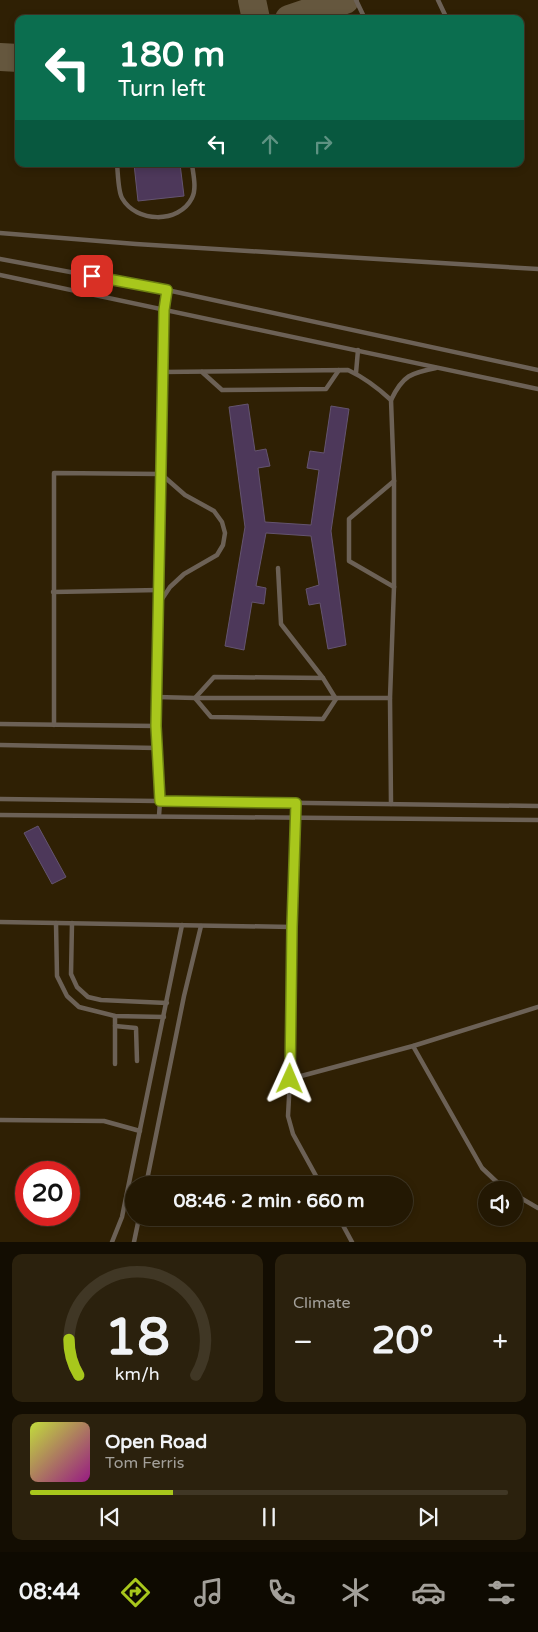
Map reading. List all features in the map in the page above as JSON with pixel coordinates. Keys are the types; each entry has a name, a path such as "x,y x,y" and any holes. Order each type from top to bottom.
{"lane":[{"path":"356,0 363,15"},
{"path":"438,0 445,15"},
{"path":"117,167 121,196 128,206 135,212 162,217 174,214 185,208 193,197 195,186 192,167"},
{"path":"0,233 136,244 538,269"},
{"path":"0,259 167,290 538,370"},
{"path":"0,275 538,389"},
{"path":"159,816 156,726 162,372 164,310 167,290"},
{"path":"356,373 358,350"},
{"path":"391,804 390,698 394,587 394,481 391,400 396,389 404,379 416,372 438,367"},
{"path":"202,372 222,390 326,389 340,370"},
{"path":"162,372 348,370 377,386 391,400"},
{"path":"54,725 54,473 161,474 186,495 214,512 222,522 225,533 223,545 216,555 184,574 170,587 158,604"},
{"path":"394,481 349,520 349,561 394,587"},
{"path":"278,568 281,624 323,678 336,699"},
{"path":"53,592 159,590"},
{"path":"195,698 214,676 323,678"},
{"path":"157,697 390,698"},
{"path":"195,698 211,717 323,719 336,699"},
{"path":"0,724 156,726"},
{"path":"0,745 157,748"},
{"path":"0,799 538,806"},
{"path":"296,803 288,1116 293,1134 316,1176"},
{"path":"0,815 538,820"},
{"path":"0,922 292,927"},
{"path":"56,923 57,976 67,996 79,1007 115,1016 164,1016"},
{"path":"72,923 72,974 77,987 88,997 101,1000 166,1003"},
{"path":"112,1242 122,1216 182,925"},
{"path":"148,1176 184,996 201,926"},
{"path":"290,1079 414,1046 538,1007"},
{"path":"115,1016 115,1064"},
{"path":"115,1026 136,1028 137,1061"},
{"path":"414,1046 482,1168 496,1181"},
{"path":"0,1120 104,1121 140,1131"},
{"path":"523,1199 538,1208"},
{"path":"134,1242 137,1226"},
{"path":"343,1226 352,1242"}],"building":[{"path":"134,167 180,167 184,196 138,201"},
{"path":"248,404 255,451 266,449 270,466 258,468 265,522 311,525 319,470 307,468 310,451 324,453 331,406 349,409 331,531 346,645 328,649 320,603 309,605 306,589 319,585 311,536 266,533 256,586 266,588 264,604 252,602 244,650 225,646 245,527 229,407"},
{"path":"38,826 66,877 52,884 24,833"}],"taxiway":[{"path":"252,0 255,15"},
{"path":"301,15 345,0"},
{"path":"0,57 15,58"}],"route":[{"path":"92,276 167,290 164,310 156,726 160,801 296,803 290,1079"}]}
